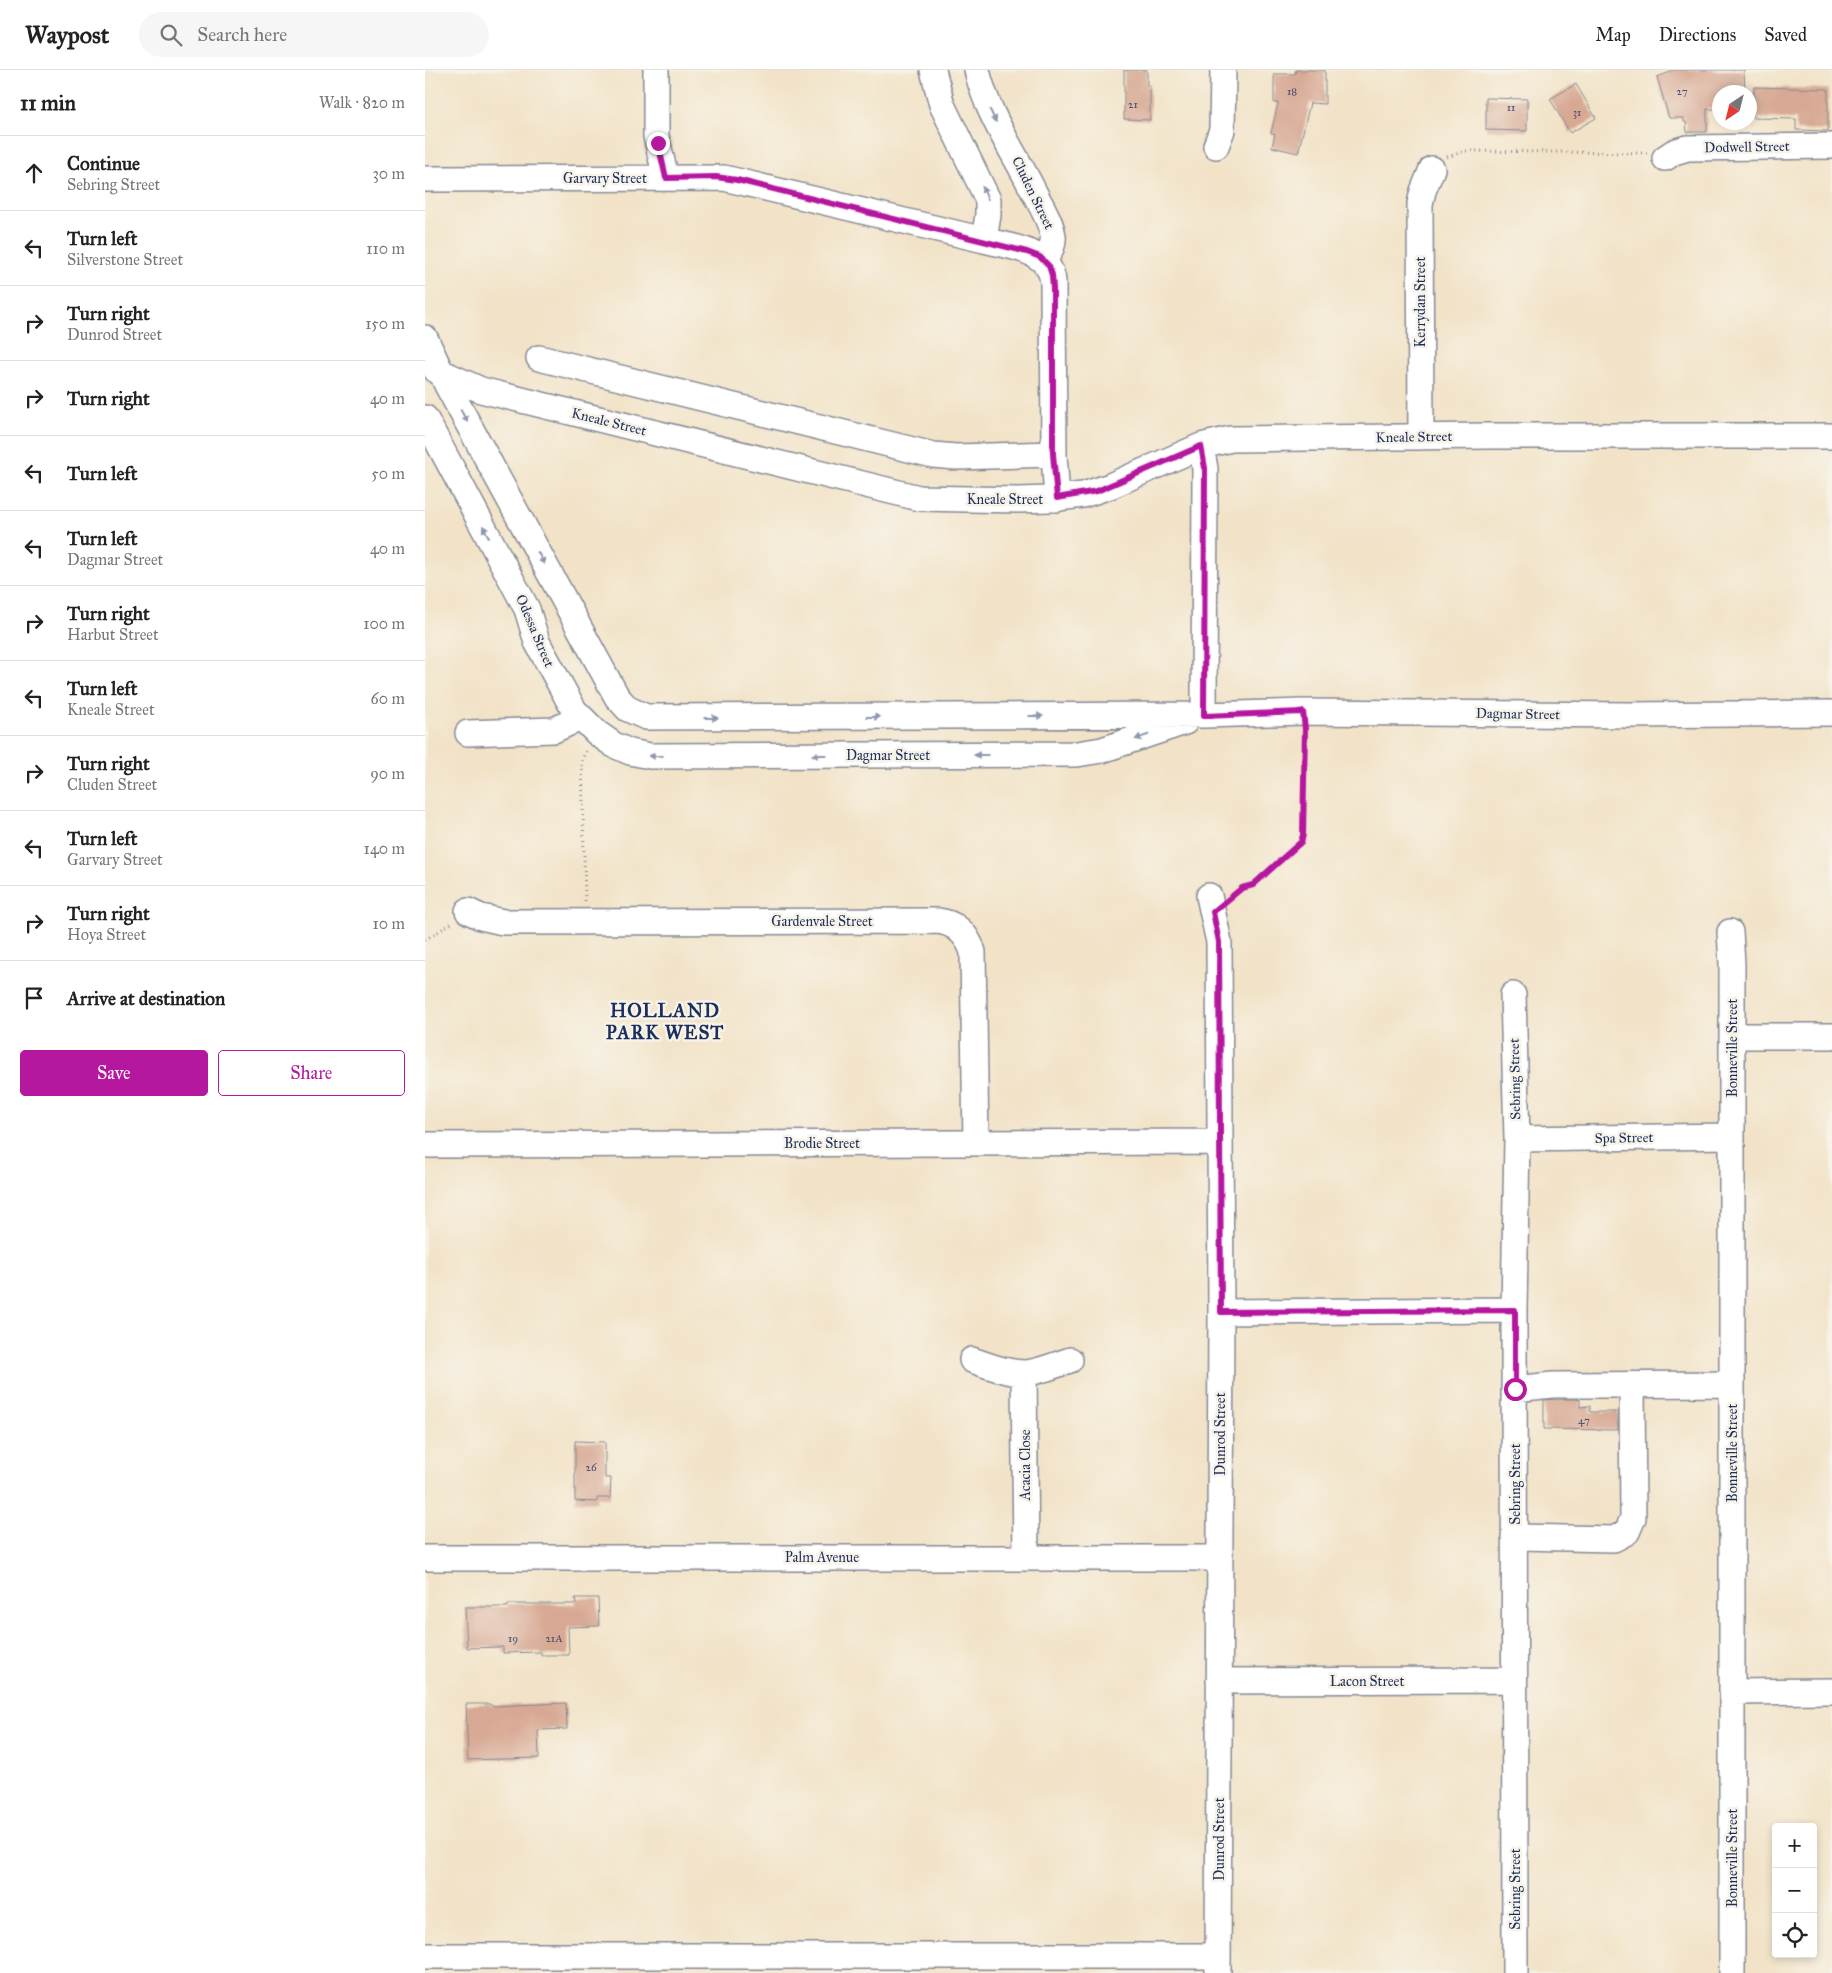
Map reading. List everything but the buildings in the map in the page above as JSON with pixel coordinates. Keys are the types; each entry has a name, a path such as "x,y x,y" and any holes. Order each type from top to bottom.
{"street":[{"path":"656,70 656,136 666,178"},
{"path":"933,70 943,105 988,200 989,214 984,240"},
{"name":"Cluden Street","path":"977,70 992,116 1021,165 1052,230 1053,244 1044,261"},
{"path":"1216,146 1222,130 1223,70"},
{"name":"Dodwell Street","path":"1665,158 1674,152 1687,148 1832,146"},
{"name":"Kerrydan Street","path":"1421,437 1420,204 1423,191 1442,162"},
{"name":"Garvary Street","path":"425,179 707,177 731,179 984,240 1027,252 1044,261"},
{"path":"1044,261 1051,272 1053,289 1053,454 1057,498"},
{"path":"425,338 433,368"},
{"path":"539,358 933,455 956,457 1053,454"},
{"name":"Kneale Street","path":"433,368 481,390 919,498 998,500 1057,498 1097,491 1201,446 1231,439 1832,436"},
{"name":"Dagmar Street","path":"433,368 617,697 625,707 633,712 653,718 1204,716 1303,712 1629,716 1832,714"},
{"name":"Odessa Street","path":"425,418 527,609 537,642 565,696 578,715"},
{"path":"1201,446 1205,468 1204,716"},
{"path":"468,733 554,730 567,724 578,715"},
{"name":"Dagmar Street","path":"578,715 598,734 623,749 650,756 1066,754 1102,750 1204,716"},
{"name":"Dunrod Street","path":"1211,904 1219,942 1221,1312 1218,1965"},
{"name":"Gardenvale Street","path":"469,912 503,922 938,921 954,925 968,941 974,958 976,1142"},
{"name":"Bonneville Street","path":"1730,932 1732,964 1732,1973"},
{"name":"Sebring Street","path":"1513,995 1517,1139 1514,1537 1515,1973"},
{"path":"1732,1036 1832,1036"},
{"name":"Spa Street","path":"1517,1139 1732,1136"},
{"name":"Brodie Street","path":"425,1145 1219,1142"},
{"path":"1221,1312 1515,1310"},
{"path":"972,1360 1004,1370 1024,1373 1037,1371 1070,1360"},
{"name":"Acacia Close","path":"1024,1373 1025,1556"},
{"path":"1515,1389 1553,1385 1732,1384"},
{"path":"1514,1537 1613,1539 1627,1532 1633,1518 1632,1385"},
{"name":"Palm Avenue","path":"425,1558 1025,1556 1219,1558"},
{"name":"Lacon Street","path":"1219,1681 1515,1680"},
{"path":"1732,1692 1832,1691"},
{"path":"425,1956 968,1965 1218,1965"}],"path":[{"path":"1442,162 1466,151 1639,153"},
{"path":"1211,904 1242,888 1253,885 1301,842 1304,816 1305,729 1303,712"},
{"path":"585,921 582,760 585,751 598,734"},
{"path":"425,940 469,912"}],"district":[{"name":"HOLLAND PARK WEST","path":"665,1021"}],"route":[{"path":"658,143 666,178 716,177 737,180 984,240 1027,252 1042,259 1049,266 1053,281 1053,454 1057,498 1083,495 1097,491 1201,446 1205,468 1204,716 1303,712 1305,729 1303,835 1301,842 1253,885 1242,888 1213,912 1219,942 1221,1312 1515,1310 1515,1389"}]}
